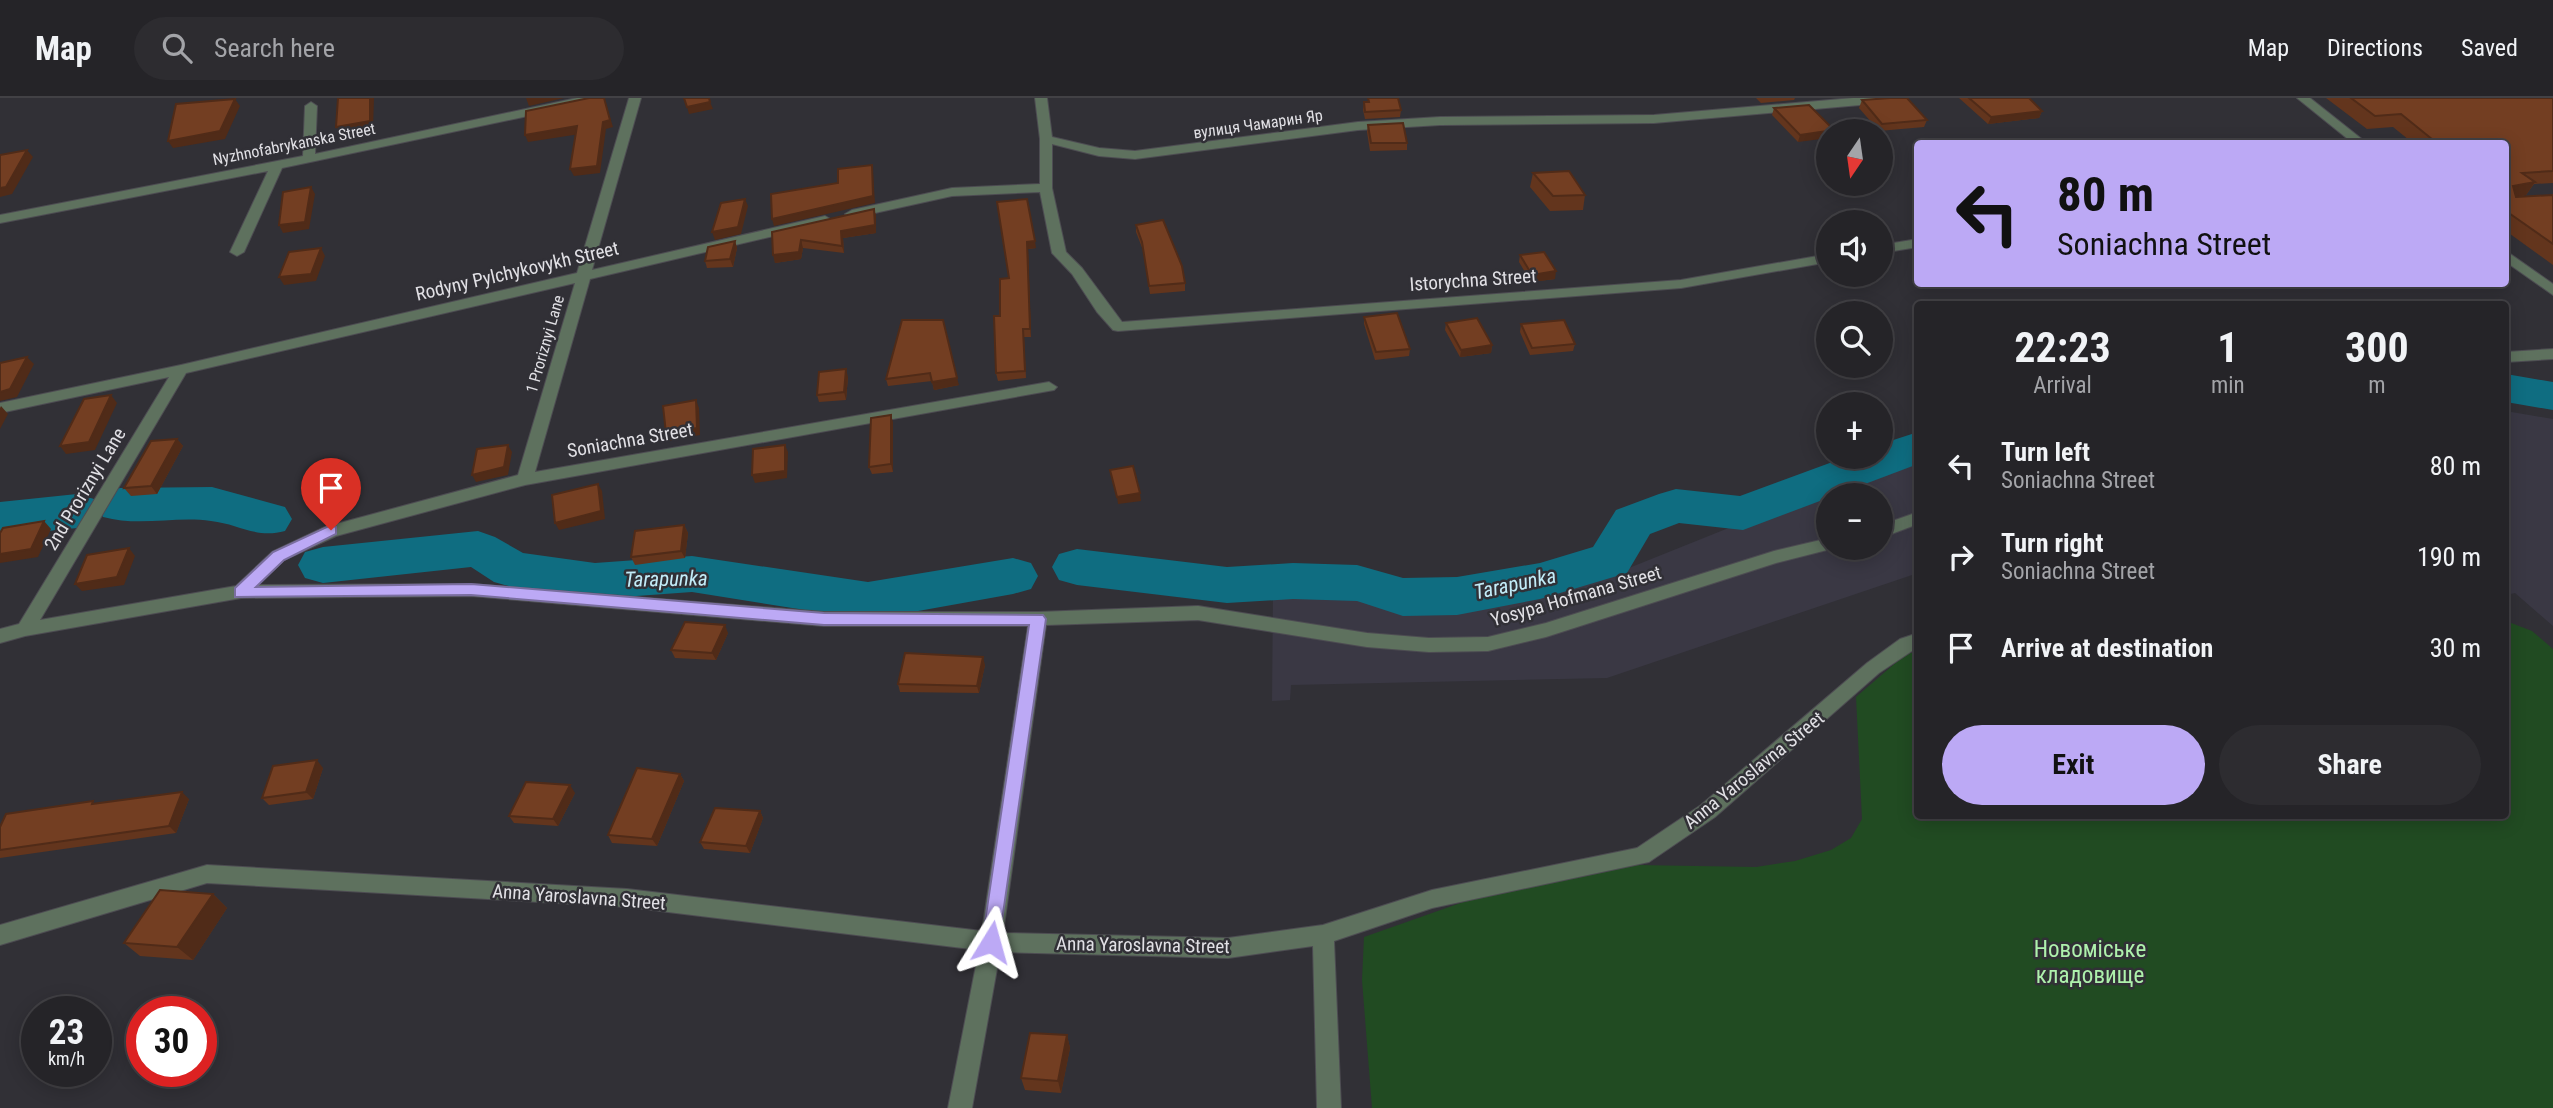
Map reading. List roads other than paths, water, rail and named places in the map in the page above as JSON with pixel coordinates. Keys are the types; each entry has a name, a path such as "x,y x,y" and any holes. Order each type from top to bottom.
{"street":[{"name":"Nyzhnofabrykanska Street","path":"0,219 309,159 594,98"},
{"name":"1 Proriznyi Lane","path":"525,480 635,98"},
{"path":"1041,98 1046,139 1045,188"},
{"name":"вулиця Чамарин Яр","path":"1046,139 1099,152 1135,155 1358,126 1440,121 1654,119 1894,98"},
{"path":"2303,98 2357,140"},
{"path":"309,159 311,106"},
{"path":"237,252 277,165"},
{"name":"Rodyny Pylchykovykh Street","path":"0,408 181,370 583,275 952,192 1045,188"},
{"name":"Istorychna Street","path":"1045,188 1059,253 1077,271 1102,309 1118,327 1681,284 1816,260"},
{"path":"1893,247 1914,244"},
{"path":"2509,257 2553,291"},
{"path":"2509,357 2553,354"},
{"name":"2nd Proriznyi Lane","path":"25,629 181,370"},
{"name":"Soniachna Street","path":"240,593 278,556 331,530 525,480 1049,387"},
{"path":"1893,527 1914,520"},
{"name":"Yosypa Hofmana Street","path":"1038,619 1198,613 1241,617 1314,634 1367,640 1429,645 1488,643 1546,630 1774,557 1816,547"},
{"path":"0,636 25,629 240,593 471,590 824,619 1038,619 991,942 960,1108"},
{"name":"Anna Yaroslavna Street","path":"0,935 207,874 626,898 991,942 1228,948 1323,935 1432,899 1642,856 1718,803 1873,668 1906,644 1914,641"},
{"path":"1323,935 1329,1108"}],"waterway":[{"name":"Tarapunka","path":"2509,389 2553,396"},
{"name":"Tarapunka","path":"1077,567 1227,585 1293,581 1357,583 1403,597 1457,596 1540,581 1610,560 1633,522 1676,506 1743,513 1914,449"},
{"name":"Tarapunka","path":"120,505 212,504 268,519"},
{"name":"Tarapunka","path":"0,519 77,511"},
{"name":"Tarapunka","path":"323,565 478,549 512,569 595,581 692,574 868,601 1013,576"}],"park label":[{"name":"Новоміське кладовище","path":"2090,962"}]}
